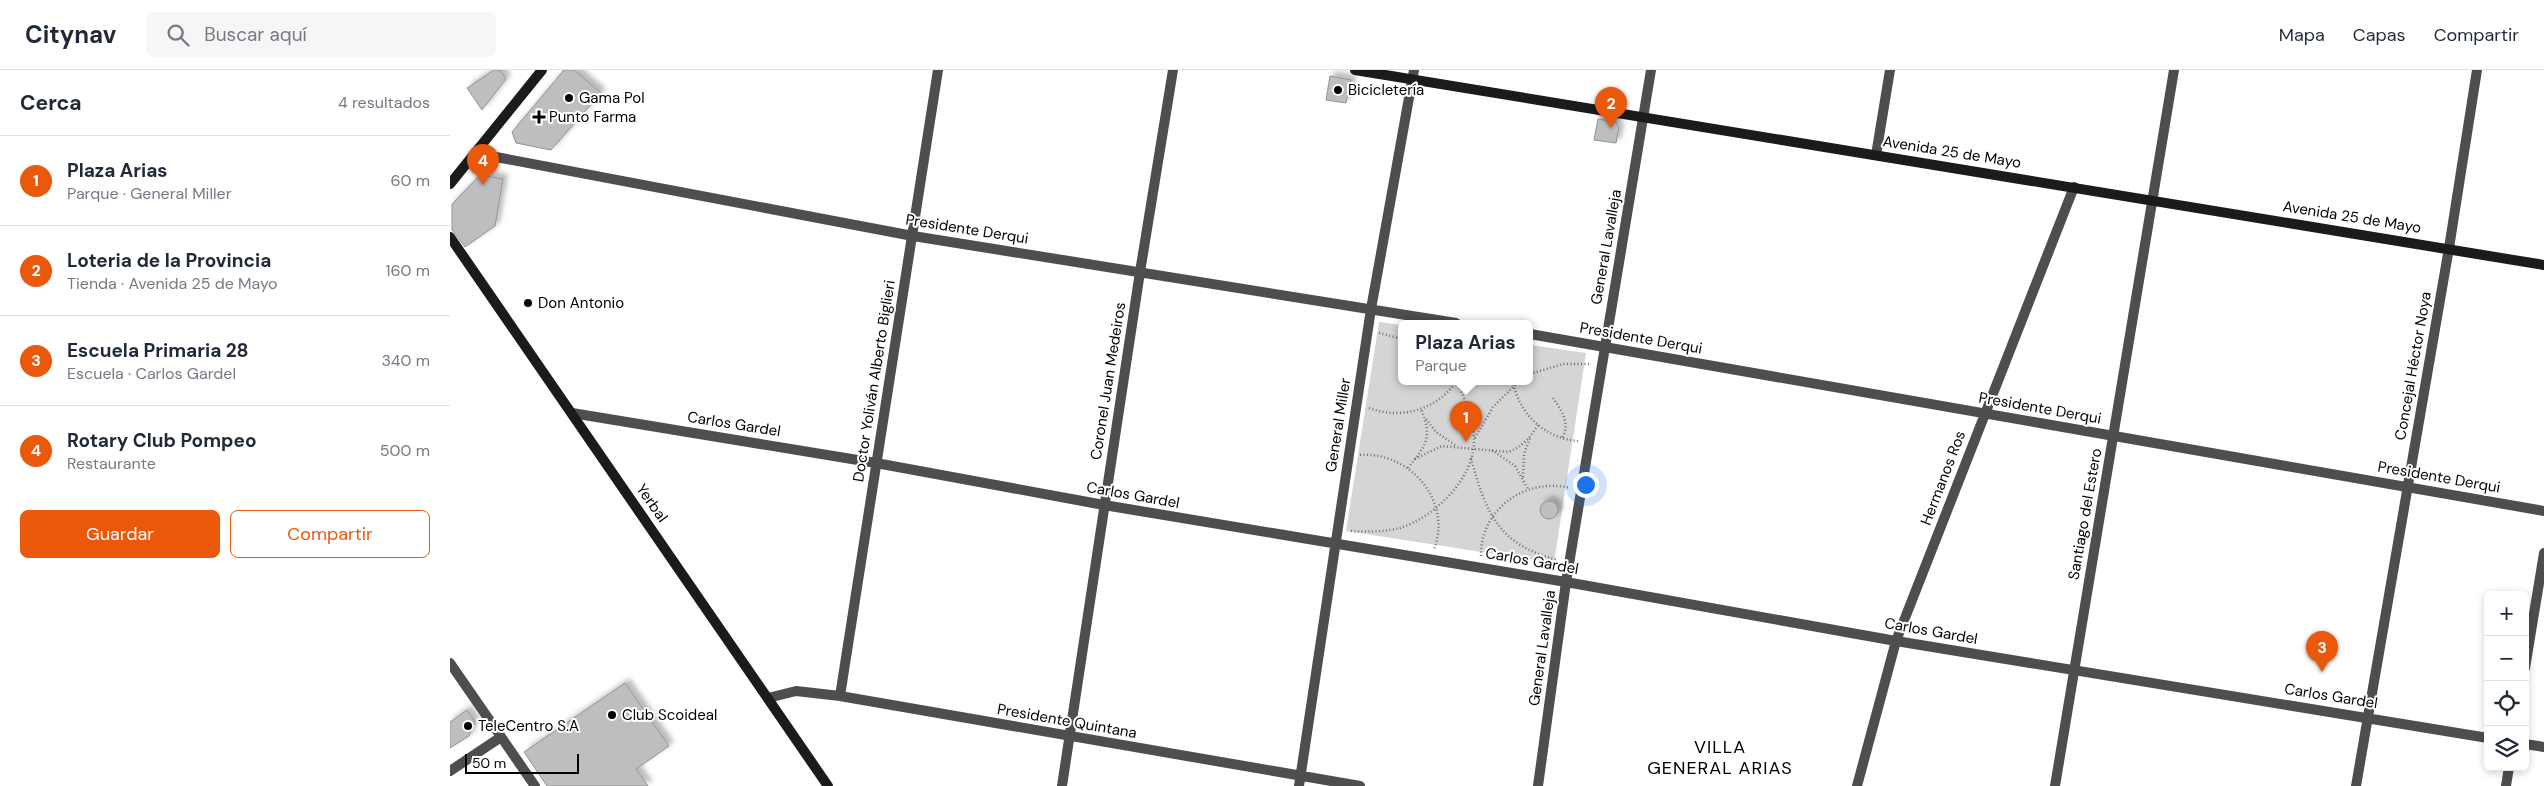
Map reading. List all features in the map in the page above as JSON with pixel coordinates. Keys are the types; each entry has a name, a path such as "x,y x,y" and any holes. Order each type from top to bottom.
{"main road":[{"path":"450,184 542,70"},
{"name":"Avenida 25 de Mayo","path":"1355,70 1413,75 1643,118 2544,265"},
{"name":"Yerbal","path":"450,237 828,786"}],"street":[{"name":"Doctor Yoliván Alberto Biglieri","path":"840,696 938,70"},
{"name":"Coronel Juan Medeiros","path":"1062,786 1140,272 1173,70"},
{"name":"General Lavalleja","path":"1538,786 1569,562 1651,70"},
{"path":"1876,155 1890,70"},
{"name":"Santiago del Estero","path":"2055,786 2073,670 2154,200 2174,70"},
{"name":"Concejal Héctor Noya","path":"2356,786 2449,248 2477,70"},
{"name":"General Miller","path":"1300,781 1367,332 1390,194 1413,75"},
{"name":"Presidente Derqui","path":"475,153 913,236 1438,320"},
{"name":"Hermanos Ros","path":"1857,786 1896,641 2074,187"},
{"name":"Presidente Derqui","path":"1533,335 2544,511"},
{"name":"Carlos Gardel","path":"572,413 876,463 1104,505 1566,582 1896,641 2484,737"},
{"path":"2529,644 2544,553"},
{"path":"450,663 535,786"},
{"name":"Presidente Quintana","path":"768,698 796,691 840,696 1300,781 1360,786"},
{"path":"450,771 501,737"},
{"path":"2529,745 2544,747"},
{"path":"2506,786 2508,771"}],"path":[{"path":"1367,332 1398,338"},
{"path":"1533,373 1563,364 1601,364"},
{"path":"1357,402 1388,413 1397,414 1421,409 1443,396 1453,385"},
{"path":"1337,531 1366,532 1399,528 1415,522 1436,508 1458,482 1471,458 1474,439 1468,408 1458,385"},
{"path":"1474,439 1493,407 1513,385 1524,411 1538,425 1562,438 1589,441"},
{"path":"1553,398 1565,418 1566,429 1562,438"},
{"path":"1408,468 1426,445 1428,434 1421,409"},
{"path":"1425,418 1436,432 1456,446"},
{"path":"1415,459 1442,446 1508,452 1518,448 1530,437 1538,425"},
{"path":"1523,478 1523,458 1530,437"},
{"path":"1490,450 1515,466 1528,489"},
{"path":"1348,458 1369,454 1380,456 1408,468 1427,488 1436,508 1437,535 1428,559"},
{"path":"1471,458 1484,503 1503,531 1530,551 1569,562"},
{"path":"1482,568 1483,538 1492,517 1510,498 1528,489 1558,485 1581,492"}],"shaded area":[{"path":"1379,322 1398,324 1398,385 1533,385 1533,345 1586,353 1554,563 1346,531"}],"building":[{"path":"494,70 500,70 506,79 482,110 467,88"},
{"path":"564,70 574,70 601,93 551,150 516,143 512,132"},
{"name":"Bicicletería","path":"1330,76 1351,80 1346,103 1326,100"},
{"path":"1598,119 1616,122 1619,128 1616,143 1594,140"},
{"path":"480,175 503,179 495,226 465,247 452,230 452,204"},
{"path":"1549,501 1555,504 1558,510 1555,516 1549,519 1543,516 1540,510 1543,504"},
{"name":"Club Scoideal","path":"625,683 669,746 636,769 648,786 547,786 524,752"},
{"path":"467,710 475,722 469,736 450,748 450,722"}],"place":[{"name":"Bicicletería","path":"1338,90"},
{"name":"Gama Pol","path":"569,98"},
{"name":"Punto Farma","path":"539,117"},
{"name":"Loteria de la Provincia","path":"1611,128"},
{"name":"Rotary Club Pompeo","path":"483,185"},
{"name":"Don Antonio","path":"528,303"},
{"name":"Plaza Arias","path":"1466,442"},
{"name":"Escuela Primaria 28","path":"2322,672"},
{"name":"Club Scoideal","path":"612,715"},
{"name":"TeleCentro S.A","path":"468,726"}],"district":[{"name":"VILLA GENERAL ARIAS","path":"1720,758"}]}
